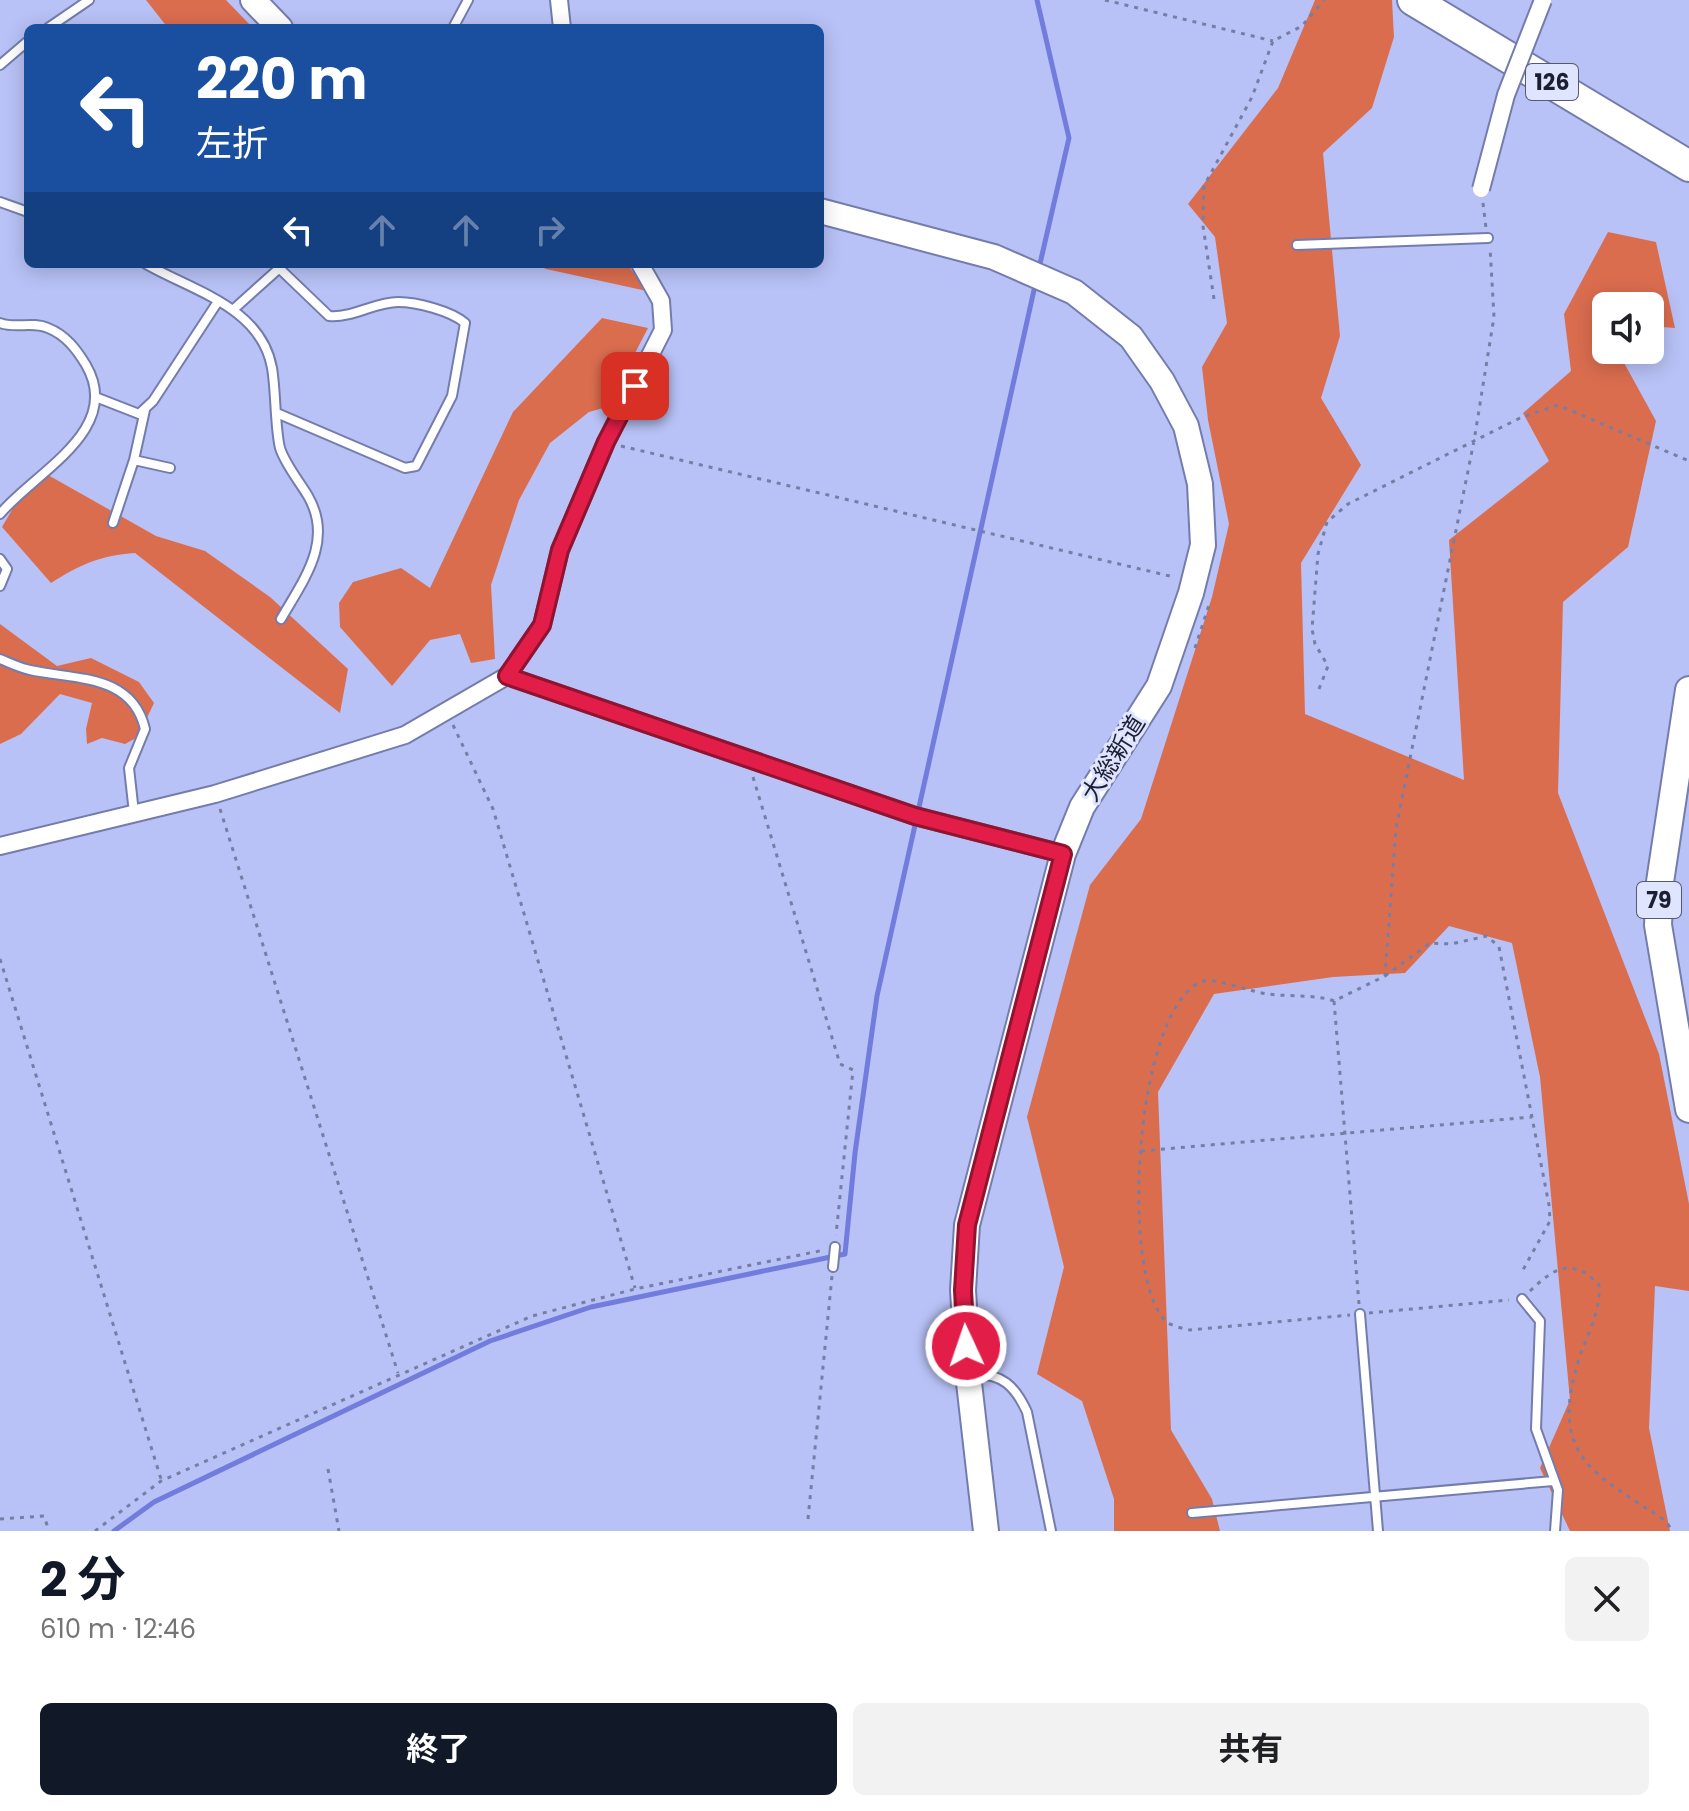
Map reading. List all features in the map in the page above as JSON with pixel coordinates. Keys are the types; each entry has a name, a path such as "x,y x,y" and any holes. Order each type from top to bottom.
{"highway":[{"name":"126","path":"1413,0 1689,166"}],"main road":[{"name":"79","path":"1689,690 1685,748 1660,882 1658,925 1683,1032 1689,1109"}],"street":[{"path":"253,0 276,24"},
{"path":"559,0 562,24"},
{"path":"1481,189 1506,95 1543,0"},
{"name":"大総新道","path":"824,212 994,257 1074,292 1131,337 1162,381 1186,426 1200,484 1203,587 1159,686 1082,807 1063,854 967,1225 963,1290 968,1374 986,1531"},
{"path":"0,846 215,794 405,735 507,676 542,625 560,550 606,442 663,330 661,301 642,268"},
{"path":"507,676 915,816 1063,854"}],"lane":[{"path":"54,24 89,0"},
{"path":"455,24 468,0"},
{"path":"0,65 24,46"},
{"path":"0,202 24,211"},
{"path":"1297,245 1488,238"},
{"path":"153,268 217,303 235,308 258,333 271,364 279,414 280,448 316,510 319,540 316,559 281,619"},
{"path":"235,308 281,268"},
{"path":"279,414 405,468 416,466 452,396 465,323 457,316 398,302 341,317 329,316 283,268"},
{"path":"98,398 139,414 217,303"},
{"path":"0,323 26,323 49,328 75,346 95,380 98,398 83,434 0,514"},
{"path":"113,523 134,460 145,409"},
{"path":"134,460 170,468"},
{"path":"0,559 7,569 0,586"},
{"path":"0,659 27,670 102,680 118,689 136,709 145,729 129,768 135,815"},
{"path":"833,1267 835,1248"},
{"path":"1522,1299 1540,1321 1536,1429 1560,1504 1555,1531"},
{"path":"1360,1314 1378,1531"},
{"path":"968,1374 999,1378 1013,1385 1019,1394 1027,1412 1051,1531"},
{"path":"1192,1513 1553,1481"}],"path":[{"path":"1105,0 1273,41 1302,26 1324,0"},
{"path":"1214,299 1203,226 1204,186 1252,97 1273,41"},
{"path":"1385,976 1396,828 1474,441 1494,317 1494,275 1481,189"},
{"path":"1319,689 1328,666 1315,644 1312,629 1318,554 1332,515 1474,441 1558,405 1689,461"},
{"path":"606,442 1203,587 1207,620 1189,660"},
{"path":"447,711 493,809 635,1289"},
{"path":"95,1531 161,1481 532,1316 635,1289 835,1248 853,1070 840,1064 748,761"},
{"path":"215,794 398,1373"},
{"path":"1523,1270 1550,1221 1543,1162 1512,1031 1503,957 1494,941 1487,936 1451,944 1430,943 1385,976 1334,1001 1266,994 1212,980 1195,985 1180,1001 1167,1029 1141,1122 1139,1151 1139,1241 1143,1267 1164,1320 1190,1330 1522,1299 1555,1269 1580,1270 1599,1285 1596,1311 1579,1358 1570,1400 1572,1435 1582,1458 1598,1478 1666,1521 1672,1531"},
{"path":"0,959 161,1481"},
{"path":"1334,1001 1360,1314"},
{"path":"1139,1151 1532,1117"},
{"path":"808,1519 833,1267"},
{"path":"328,1469 339,1531"},
{"path":"0,1519 44,1516 49,1531"}],"shaded area":[{"path":"146,0 226,0 249,24 165,24"},
{"path":"1315,0 1392,0 1394,37 1372,108 1323,153 1340,336 1321,398 1361,465 1301,563 1305,714 1464,780 1449,540 1549,461 1523,413 1571,371 1564,314 1608,232 1656,242 1675,328 1664,327 1664,292 1592,292 1592,364 1625,364 1656,421 1628,547 1563,602 1558,793 1659,1054 1689,1204 1689,1291 1655,1286 1649,1428 1670,1531 1570,1531 1540,1468 1570,1400 1540,1077 1512,943 1449,926 1405,973 1333,977 1214,994 1158,1092 1171,1430 1212,1499 1220,1531 1114,1531 1114,1499 1082,1401 1037,1374 1064,1267 1027,1117 1090,885 1141,819 1212,597 1229,524 1208,420 1202,367 1227,323 1215,237 1188,204 1278,88"},
{"path":"544,268 630,268 647,291"},
{"path":"602,318 648,328 607,407 589,412 550,443 519,500 491,585 495,659 471,663 460,634 430,640 392,686 340,627 339,603 353,582 401,568 430,588 513,412"},
{"path":"48,475 156,536 205,551 270,597 348,669 340,713 135,553 91,562 51,583 2,527 23,491"},
{"path":"0,624 57,666 91,658 139,682 154,703 138,737 125,744 102,738 87,744 86,729 92,703 60,694 21,734 0,744"}],"waterway":[{"path":"1037,0 1069,138 1039,268"},
{"path":"114,1531 154,1502 490,1341 591,1307 845,1254 855,1153 877,996 1036,281"}],"route":[{"path":"635,386 606,442 560,550 542,625 523,657 507,676 915,816 1063,854 967,1225 963,1290 966,1346"}]}
